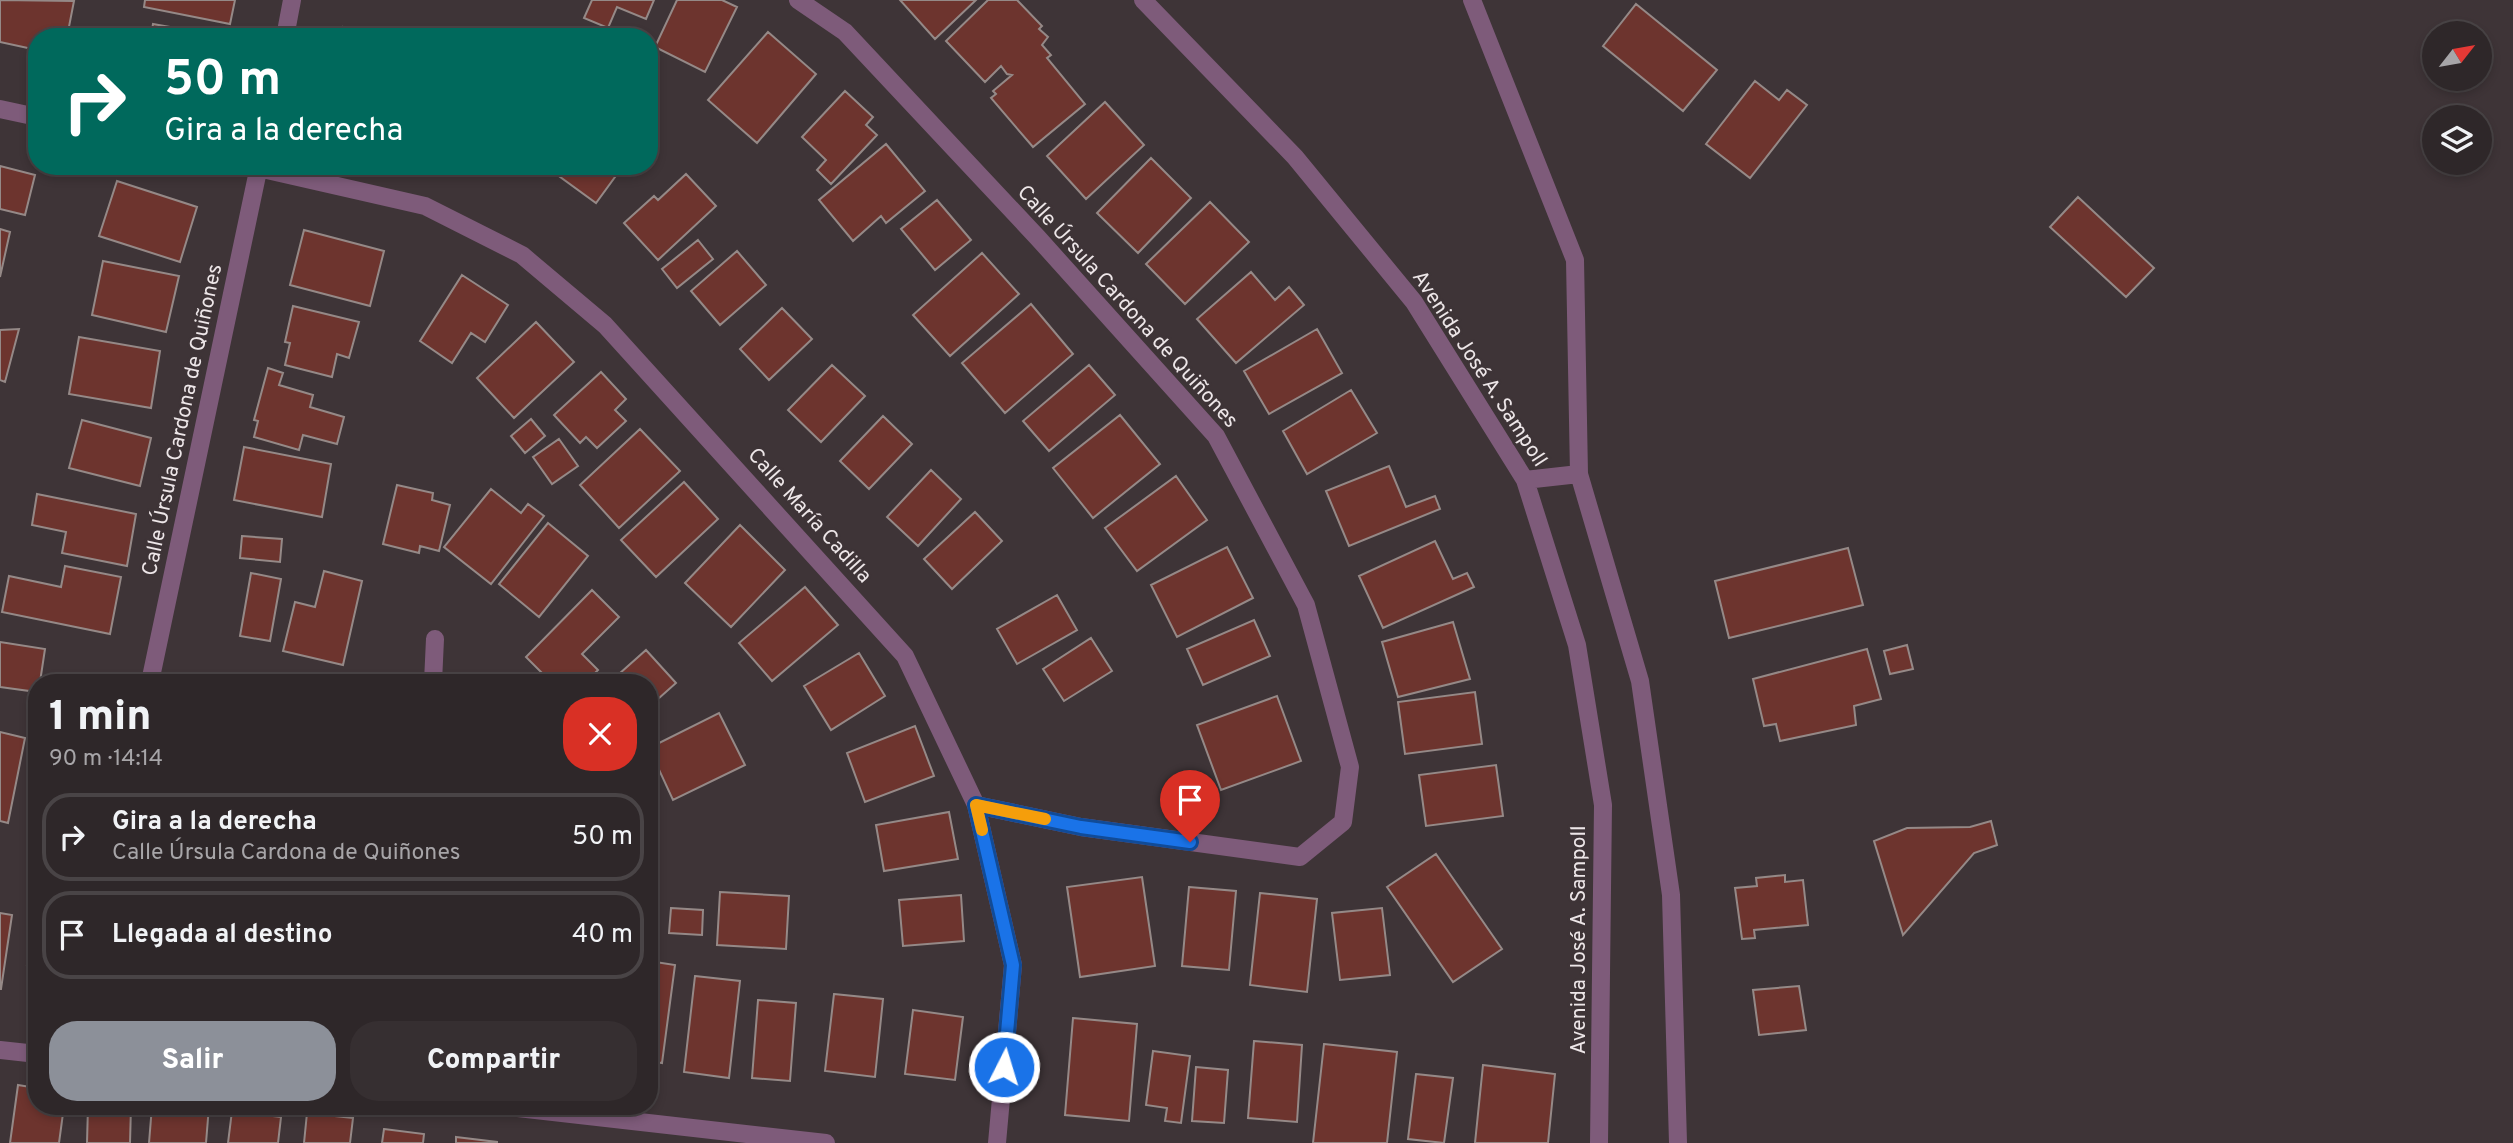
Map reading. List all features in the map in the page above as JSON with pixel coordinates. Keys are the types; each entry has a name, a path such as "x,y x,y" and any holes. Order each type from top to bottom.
{"street":[{"path":"287,28 292,0"},
{"name":"Calle Úrsula Cardona de Quiñones","path":"798,0 845,32 1038,238 1216,436 1306,605 1350,767 1343,822 1300,857 1081,827 976,805"},
{"name":"Avenida José A. Sampoll","path":"1143,0 1295,157 1414,303 1525,480 1577,645 1603,805 1599,1143"},
{"path":"1472,0 1575,260 1579,474 1640,681 1671,895 1678,1143"},
{"path":"0,109 28,115"},
{"name":"Calle Úrsula Cardona de Quiñones","path":"152,674 254,175"},
{"name":"Calle María Cadilla","path":"291,175 425,206 522,255 606,325 905,656 976,805 1013,965 998,1143"},
{"path":"1525,480 1579,474"},
{"path":"433,674 435,639"},
{"path":"0,1050 28,1053"},
{"path":"579,1115 827,1143"}],"building":[{"path":"0,0 74,1 69,28 28,28 28,48 0,42"},
{"path":"145,0 235,0 230,24 144,7"},
{"path":"592,0 654,0 646,19 617,7 608,28 584,18"},
{"path":"677,0 722,0 737,7 705,72 658,48 658,41"},
{"path":"900,0 976,0 935,39"},
{"path":"988,0 1017,0 1042,26 1039,29 1048,37 1042,45 1051,55 1047,58 1085,104 1033,147 991,98 996,94 993,91 1012,75 1007,74 1001,66 985,82 946,41"},
{"path":"1636,4 1717,70 1683,111 1603,46"},
{"path":"153,24 176,28 152,28"},
{"path":"768,32 816,74 757,143 708,100"},
{"path":"1755,81 1779,100 1787,90 1807,105 1750,178 1706,144"},
{"path":"845,91 873,117 866,125 877,135 831,184 817,170 826,160 802,137"},
{"path":"1105,102 1144,145 1086,199 1047,156"},
{"path":"886,144 925,191 886,223 881,216 853,241 819,200"},
{"path":"1151,158 1191,198 1138,253 1097,213"},
{"path":"0,166 35,175 25,215 0,209"},
{"path":"686,174 716,206 658,260 624,223 654,196 658,200"},
{"path":"558,175 616,175 596,203"},
{"path":"117,181 197,207 180,262 99,236"},
{"path":"2078,197 2154,268 2126,297 2050,227"},
{"path":"937,200 971,240 935,270 901,229"},
{"path":"1210,202 1249,242 1185,304 1146,264"},
{"path":"0,229 10,232 0,277"},
{"path":"304,230 384,251 370,306 290,285"},
{"path":"698,240 713,259 677,288 662,269"},
{"path":"737,251 766,285 720,325 691,291"},
{"path":"982,253 1019,294 950,356 913,315"},
{"path":"103,261 179,276 166,332 92,315"},
{"path":"1251,272 1275,300 1289,287 1304,305 1236,363 1197,319"},
{"path":"462,275 508,305 485,342 471,333 452,363 420,341"},
{"path":"1031,304 1073,354 1005,413 962,363"},
{"path":"293,306 359,322 349,358 337,354 332,377 285,365 290,343 285,342"},
{"path":"782,308 812,339 769,380 740,349"},
{"path":"536,322 574,362 514,418 477,378"},
{"path":"19,329 5,382 0,380 0,330"},
{"path":"1317,329 1342,373 1269,414 1244,371"},
{"path":"79,337 160,351 151,408 69,394"},
{"path":"832,365 865,396 821,442 788,410"},
{"path":"1089,365 1115,395 1049,451 1023,421"},
{"path":"268,368 283,373 279,385 313,395 310,407 344,417 337,444 303,435 299,450 254,437 258,421 254,420"},
{"path":"601,372 626,399 615,410 626,421 597,448 586,437 580,443 554,415"},
{"path":"1351,390 1377,433 1307,474 1283,431"},
{"path":"1120,415 1160,464 1093,518 1053,468"},
{"path":"883,416 912,444 869,489 840,461"},
{"path":"531,419 545,436 525,453 511,436"},
{"path":"82,420 151,438 140,486 69,468"},
{"path":"640,429 680,471 619,528 580,485"},
{"path":"559,439 578,466 552,484 533,457"},
{"path":"244,447 331,464 322,517 234,500"},
{"path":"1389,466 1406,507 1435,496 1440,509 1349,546 1326,491"},
{"path":"931,470 961,499 918,546 887,517"},
{"path":"1176,476 1207,520 1137,571 1105,528"},
{"path":"684,482 718,519 656,577 621,540"},
{"path":"397,485 433,493 432,500 450,505 439,551 420,546 419,553 383,544"},
{"path":"491,489 521,513 528,504 544,516 491,584 444,547"},
{"path":"37,494 136,514 127,566 62,553 66,532 32,525"},
{"path":"975,512 1002,541 952,589 924,559"},
{"path":"548,523 588,556 539,617 499,584"},
{"path":"740,525 785,570 731,627 685,583"},
{"path":"242,536 282,539 280,562 240,558"},
{"path":"1435,541 1453,579 1467,573 1474,587 1383,628 1359,576"},
{"path":"1227,547 1253,598 1177,637 1151,585"},
{"path":"1848,548 1863,605 1729,638 1715,581"},
{"path":"65,566 121,577 110,634 2,612 9,576 61,587"},
{"path":"324,571 362,581 343,665 283,651 295,602 315,607"},
{"path":"251,573 281,579 270,641 240,636"},
{"path":"805,587 838,625 772,681 739,643"},
{"path":"592,590 619,617 582,654 598,670 594,674 543,674 526,657"},
{"path":"1057,595 1077,630 1017,664 997,629"},
{"path":"1254,620 1270,656 1203,685 1187,649"},
{"path":"1453,622 1470,679 1398,697 1382,642"},
{"path":"1091,638 1112,671 1064,701 1043,669"},
{"path":"0,642 45,649 41,674 28,674 28,691 0,687"},
{"path":"1907,645 1913,669 1890,674 1884,651"},
{"path":"1867,649 1881,699 1854,706 1856,725 1780,741 1776,724 1764,726 1753,679"},
{"path":"646,650 676,683 658,699 658,674 619,674"},
{"path":"859,653 885,696 831,730 804,686"},
{"path":"1475,692 1482,744 1405,754 1398,702"},
{"path":"1277,696 1301,761 1221,790 1197,725"},
{"path":"719,713 745,765 673,800 658,768 658,744"},
{"path":"915,726 934,776 865,802 847,753"},
{"path":"0,732 25,738 8,823 0,821"},
{"path":"1496,765 1503,816 1426,826 1419,775"},
{"path":"949,812 958,859 884,871 876,825"},
{"path":"1991,821 1997,845 1974,853 1903,935 1874,841 1907,828 1970,827"},
{"path":"1436,854 1502,949 1453,982 1387,887"},
{"path":"1785,875 1785,882 1803,880 1808,925 1754,930 1755,938 1742,939 1735,888 1757,886 1756,878"},
{"path":"1142,877 1155,966 1080,977 1067,887"},
{"path":"1189,887 1236,891 1229,970 1182,966"},
{"path":"720,892 789,896 786,949 717,945"},
{"path":"1260,893 1317,899 1307,992 1250,985"},
{"path":"961,895 964,941 903,946 899,900"},
{"path":"671,908 703,910 702,935 669,933"},
{"path":"1382,908 1390,975 1340,980 1332,913"},
{"path":"0,913 12,915 1,989 0,989"},
{"path":"658,962 675,965 662,1063 658,1062"},
{"path":"695,976 740,981 729,1078 684,1072"},
{"path":"1799,986 1806,1030 1759,1035 1753,990"},
{"path":"834,994 883,999 875,1077 825,1071"},
{"path":"758,1000 796,1003 790,1081 752,1078"},
{"path":"913,1010 963,1017 955,1080 905,1074"},
{"path":"1073,1018 1137,1024 1129,1121 1065,1115"},
{"path":"1254,1041 1302,1045 1297,1122 1248,1118"},
{"path":"1324,1044 1397,1052 1387,1143 1313,1143"},
{"path":"1153,1051 1190,1056 1181,1123 1165,1121 1167,1108 1146,1105"},
{"path":"1483,1065 1555,1074 1548,1143 1475,1143"},
{"path":"1196,1067 1228,1070 1224,1123 1192,1121"},
{"path":"1416,1074 1453,1078 1444,1143 1408,1139"},
{"path":"18,1085 28,1087 28,1115 63,1115 59,1143 10,1143"},
{"path":"88,1115 131,1115 130,1143 87,1143"},
{"path":"151,1115 208,1115 206,1143 149,1143"},
{"path":"232,1115 281,1117 278,1143 228,1143"},
{"path":"307,1115 353,1118 350,1143 304,1143"},
{"path":"384,1129 424,1134 423,1143 382,1143"},
{"path":"456,1137 497,1142 497,1143 456,1143"}],"slow traffic":[{"path":"982,830 976,805 1045,819"}],"route":[{"path":"1004,1067 1013,965 976,805 1081,827 1190,842"}]}
